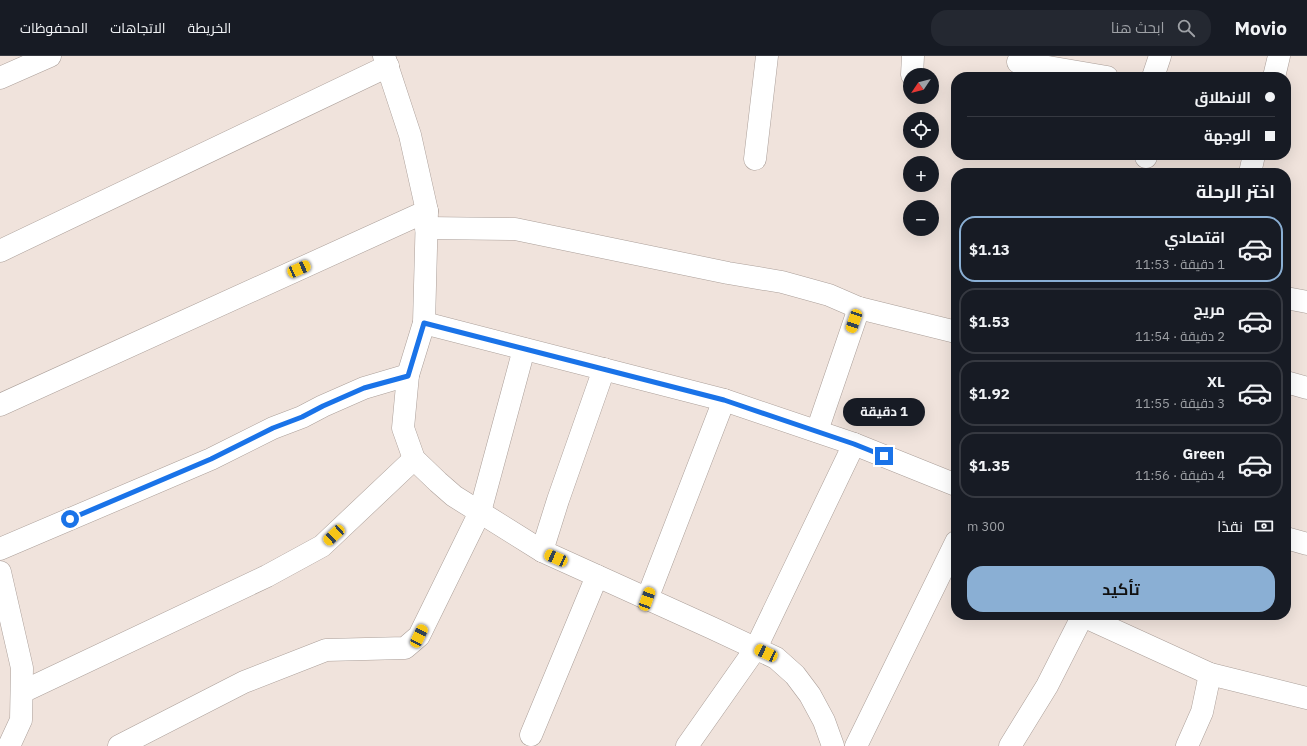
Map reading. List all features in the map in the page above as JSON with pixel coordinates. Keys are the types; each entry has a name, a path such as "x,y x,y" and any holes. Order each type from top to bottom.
{"street":[{"path":"0,78 50,56"},
{"path":"755,159 767,56"},
{"path":"912,68 913,56"},
{"path":"1155,72 1160,56"},
{"path":"1275,72 1279,56"},
{"path":"0,251 386,61 410,135 427,219 424,323 408,376 403,428 414,459 454,496 542,551 776,658 795,675 810,695 824,721 833,746"},
{"path":"1018,62 1077,72"},
{"path":"0,405 427,219 514,228 728,274 782,282 829,295 859,308 951,331"},
{"path":"1291,299 1307,302"},
{"path":"817,431 859,308"},
{"path":"424,323 724,400 854,444 951,482"},
{"path":"118,746 244,682 326,650 405,648 419,636 480,512 524,349"},
{"path":"542,551 558,500 604,369"},
{"path":"0,549 211,459 273,428 302,417 364,388 408,376"},
{"path":"1291,383 1307,388"},
{"path":"647,599 724,400"},
{"path":"687,746 756,648 854,444"},
{"path":"22,692 267,576 322,546 414,459"},
{"path":"1291,539 1307,544"},
{"path":"856,746 951,552"},
{"path":"0,572 22,668 22,720 9,746"},
{"path":"531,734 597,576"},
{"path":"1010,746 1047,686 1081,620"},
{"path":"1092,620 1210,674 1307,698"},
{"path":"1188,746 1202,712 1210,674"}],"route":[{"path":"70,519 211,459 273,428 302,417 364,388 408,376 424,323 724,400 854,444 884,456"}]}
